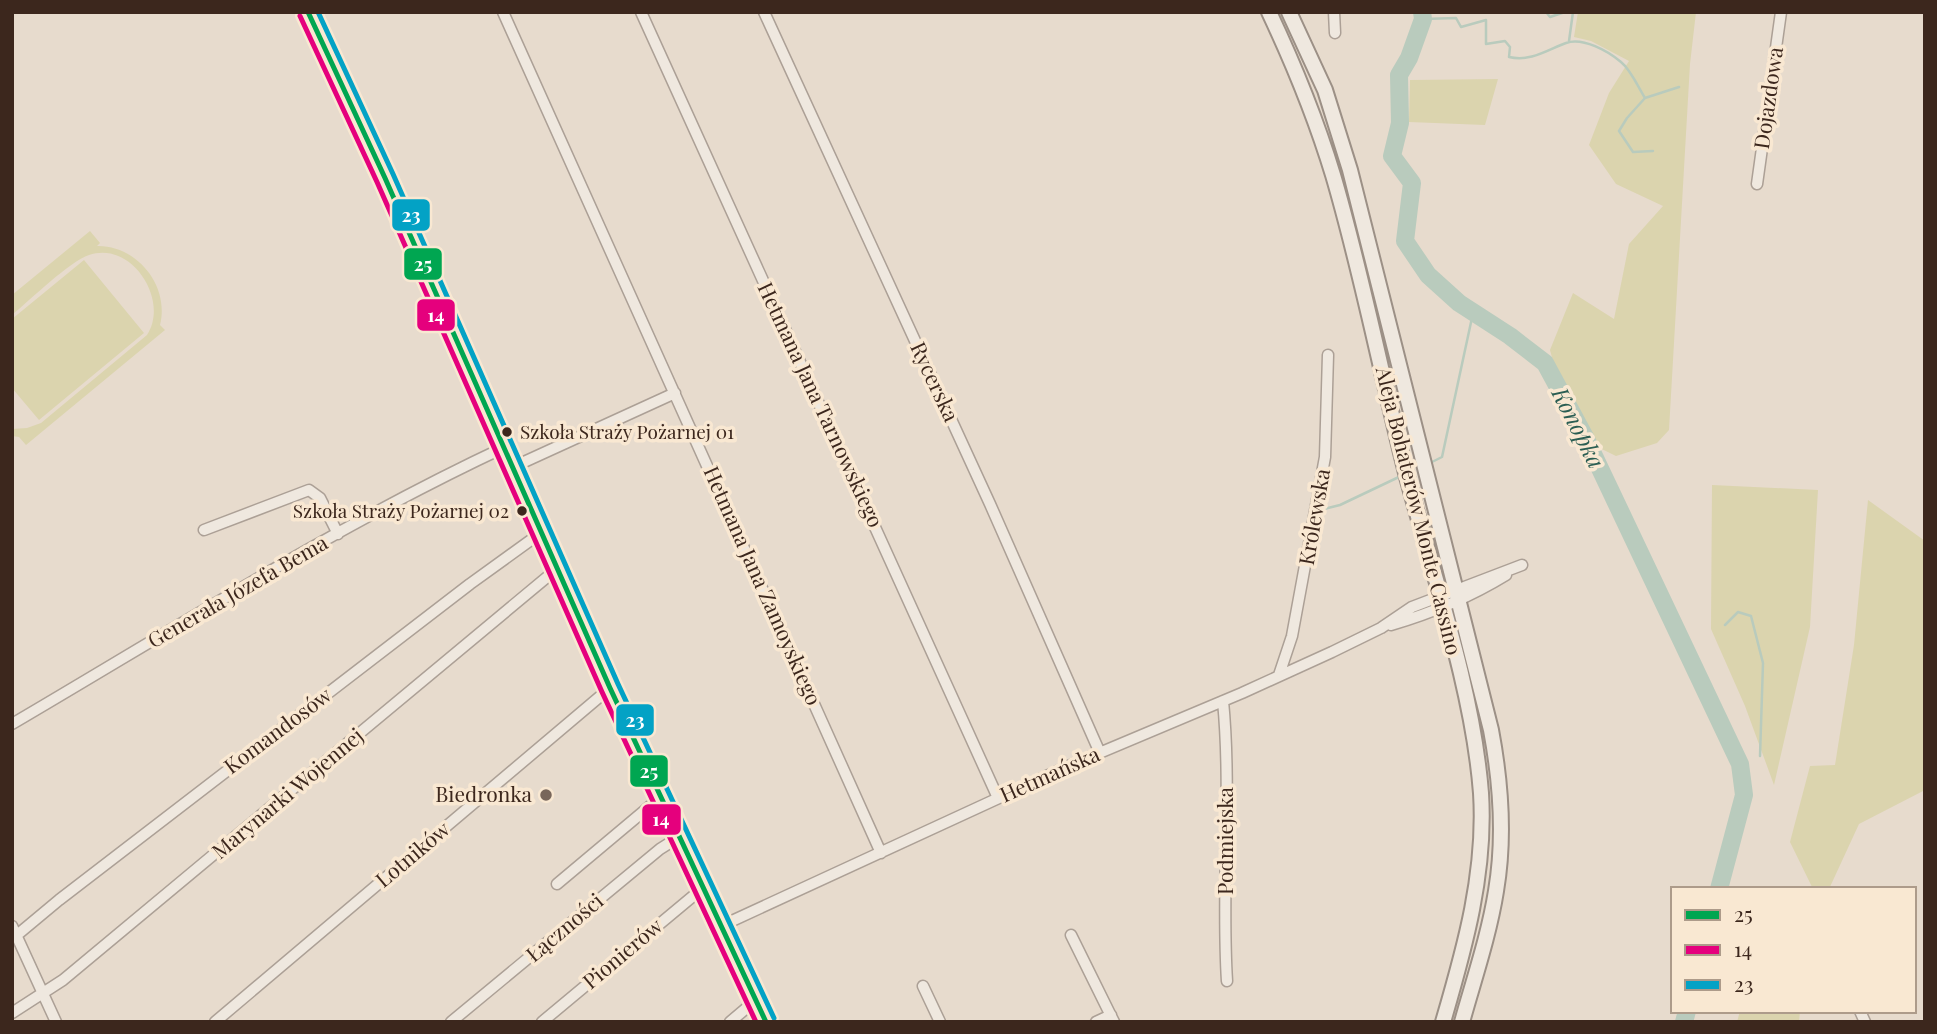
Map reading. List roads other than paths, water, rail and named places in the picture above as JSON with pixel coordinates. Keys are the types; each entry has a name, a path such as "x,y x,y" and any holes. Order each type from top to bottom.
{"main road":[{"path":"308,12 385,178 610,688 765,1022"},
{"name":"Aleja Bohaterów Monte Cassino","path":"1269,12 1307,97 1333,175 1475,746 1481,795 1477,887 1465,945 1443,1022"},
{"name":"Aleja Bohaterów Monte Cassino","path":"1293,14 1325,90 1349,170 1491,730 1501,795 1501,842 1496,890 1483,950 1462,1022"}],"street":[{"name":"Hetmana Jana Zamoyskiego","path":"503,12 881,853"},
{"name":"Hetmana Jana Tarnowskiego","path":"641,12 998,799"},
{"name":"Rycerska","path":"764,12 990,503 1100,753"},
{"path":"1334,12 1335,33"},
{"name":"Dojazdowa","path":"1757,184 1781,12"},
{"name":"Królewska","path":"1279,675 1294,624 1325,457 1328,355"},
{"path":"513,467 675,393"},
{"name":"Generała Józefa Bema","path":"12,724 229,595 338,534 505,447"},
{"path":"204,530 309,490 320,498 338,534"},
{"name":"Komandosów","path":"14,930 542,532"},
{"name":"Hetmańska","path":"721,926 1100,753 1223,701 1381,628 1412,607 1457,596 1522,565 1483,589 1457,596"},
{"name":"Marynarki Wojennej","path":"12,1013 43,994 284,798 526,592 558,568"},
{"name":"Lotników","path":"215,1022 610,688"},
{"name":"Podmiejska","path":"1223,701 1227,819 1227,981"},
{"path":"557,884 650,806 662,799"},
{"name":"Łączności","path":"451,1022 660,849 679,837"},
{"name":"Pionierów","path":"542,1022 704,887"},
{"path":"14,930 56,1022"},
{"path":"1071,935 1113,1019 1096,1022"},
{"path":"923,986 940,1022"},
{"path":"730,1022 756,1000"}],"waterway":[{"name":"Konopka","path":"1422,12 1423,19 1409,58 1399,75 1400,123 1392,156 1412,183 1405,241 1428,275 1459,303 1510,336 1545,363 1586,439 1740,764 1744,795 1720,887"},
{"path":"1546,12 1550,17 1565,12"},
{"path":"1569,41 1573,12"},
{"path":"1423,19 1456,18 1461,27 1486,20 1486,44 1505,41 1510,47 1509,57 1532,57 1573,42 1587,43 1609,54 1628,69 1645,98 1619,131 1633,152 1653,151"},
{"path":"1645,98 1679,87"},
{"path":"1430,463 1442,457 1473,313"},
{"path":"1324,509 1340,505 1401,476"},
{"path":"1725,625 1738,612 1751,616 1763,663 1760,756"},
{"name":"Konopka","path":"1684,1022 1686,1013"}],"place":[{"name":"Szkoła Straży Pożarnej 01","path":"507,432"},
{"name":"Szkoła Straży Pożarnej 02","path":"522,511"},
{"name":"Biedronka","path":"546,795"}]}
